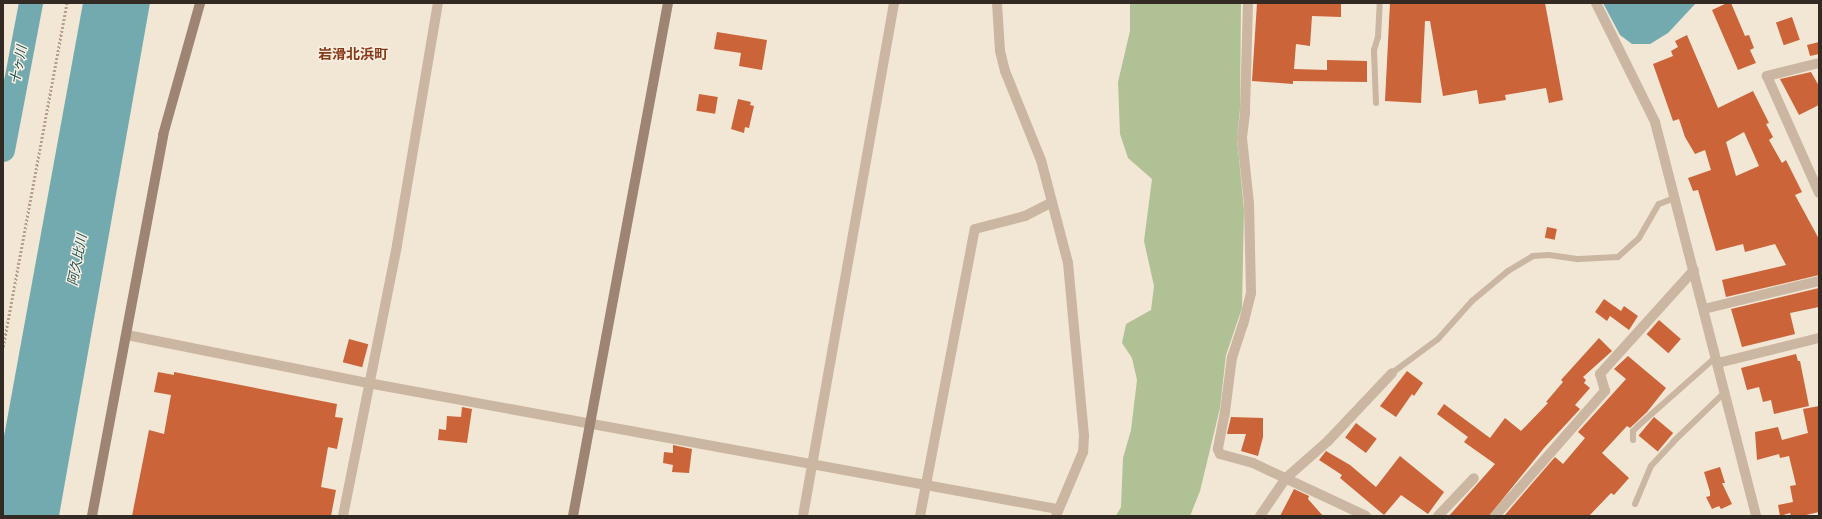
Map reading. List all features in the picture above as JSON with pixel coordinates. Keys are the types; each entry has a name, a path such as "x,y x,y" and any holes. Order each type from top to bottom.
{"street":[{"path":"92,516 127,336 163,135 200,3"},
{"path":"344,516 368,383 397,245 438,3"},
{"path":"573,516 668,3"},
{"path":"803,516 894,3"},
{"path":"127,336 368,383 812,464 927,483 1057,512 1083,452 1084,435 1068,263 1035,139 1005,71 997,3"},
{"path":"1248,3 1245,113 1242,138 1249,204 1250,293 1244,324 1232,357 1225,412 1218,449 1220,454 1253,463 1366,516"},
{"path":"1596,3 1655,122 1756,516"},
{"path":"1819,63 1766,76 1819,193"},
{"path":"920,516 975,229 1025,216 1052,202"},
{"path":"1495,516 1605,391 1600,374 1694,270"},
{"path":"1704,309 1819,281"},
{"path":"1717,360 1819,338"},
{"path":"1260,516 1286,478 1328,441 1392,374"},
{"path":"1438,516 1474,478"}],"lane":[{"path":"1376,103 1374,50 1378,37 1380,3"},
{"path":"1392,374 1438,339 1472,301 1508,271 1533,256 1549,255 1580,259 1618,257 1639,238 1659,204 1675,198"},
{"path":"1633,440 1633,431 1638,426 1717,360"},
{"path":"1635,504 1651,466 1672,442 1725,392"}],"path":[{"path":"3,348 66,3"}],"green space":[{"path":"1130,3 1241,3 1240,109 1237,138 1244,210 1242,308 1226,355 1220,408 1200,491 1190,516 1116,516 1121,507 1123,458 1131,430 1137,380 1132,358 1122,343 1126,324 1151,310 1154,286 1144,241 1152,179 1128,158 1120,134 1118,82 1130,31"}],"water":[{"name":"阿久比川","path":"83,3 150,3 59,516 3,516 3,442"},
{"path":"1603,3 1696,3 1668,33 1650,44 1632,44 1620,35"}],"building":[{"path":"1257,3 1341,3 1341,17 1312,16 1310,46 1296,44 1294,69 1327,70 1327,60 1367,61 1367,82 1293,81 1293,84 1252,81"},
{"path":"1390,3 1545,3 1563,100 1549,103 1546,88 1505,95 1506,100 1479,104 1477,90 1443,96 1430,21 1425,21 1421,103 1385,101"},
{"path":"1727,3 1731,3 1745,36 1749,35 1754,48 1750,50 1756,63 1738,70 1712,10"},
{"path":"1792,17 1800,40 1784,45 1776,23"},
{"path":"717,32 767,40 762,70 739,66 741,53 714,49"},
{"path":"1687,35 1718,108 1753,91 1769,123 1766,124 1773,137 1769,140 1782,163 1786,160 1802,192 1795,195 1819,239 1819,275 1726,297 1722,280 1786,265 1775,244 1745,252 1743,244 1716,251 1698,190 1693,191 1688,178 1711,170 1705,150 1695,154 1685,137 1679,119 1673,121 1653,64 1673,56 1671,51 1678,47 1675,41","holes":["1744,132 1759,166 1736,176 1726,142"]},
{"path":"1819,42 1819,54 1810,56 1807,45"},
{"path":"1811,72 1819,86 1819,105 1799,115 1780,79"},
{"path":"699,94 718,97 715,114 696,111"},
{"path":"738,99 751,102 750,105 754,106 749,128 745,127 744,133 731,129"},
{"path":"1547,227 1557,229 1555,240 1545,238"},
{"path":"1819,288 1819,307 1790,313 1795,334 1742,347 1731,309"},
{"path":"1604,299 1621,311 1624,306 1638,316 1629,330 1610,316 1607,321 1595,312"},
{"path":"1659,320 1681,339 1668,353 1647,334"},
{"path":"1599,338 1612,351 1583,377 1586,380 1584,383 1590,388 1575,405 1580,409 1544,448 1489,516 1449,516 1495,464 1464,442 1468,437 1437,414 1444,404 1490,438 1505,418 1521,431 1548,403 1546,402 1563,382 1561,380"},
{"path":"349,339 368,344 362,367 343,362"},
{"path":"1796,354 1798,361 1800,361 1809,406 1774,414 1771,400 1763,402 1759,387 1747,390 1741,368"},
{"path":"1628,356 1666,388 1647,412 1630,428 1627,426 1602,453 1629,478 1614,495 1611,493 1589,516 1504,516 1555,457 1563,464 1585,438 1578,432 1626,379 1614,369"},
{"path":"1407,371 1423,383 1414,396 1412,394 1396,417 1380,406"},
{"path":"158,372 174,375 174,372 337,404 335,417 343,418 337,449 328,447 321,487 336,490 331,516 132,516 149,430 164,434 171,395 154,392"},
{"path":"1819,406 1819,512 1802,516 1791,516 1790,513 1780,516 1778,505 1793,502 1790,486 1796,485 1789,456 1780,458 1779,454 1757,460 1755,432 1778,427 1782,440 1808,433 1803,409"},
{"path":"462,407 472,409 467,443 438,440 439,429 446,430 447,416 461,417"},
{"path":"1231,417 1263,418 1263,437 1258,456 1241,451 1246,434 1227,434"},
{"path":"1654,417 1673,433 1658,451 1639,435"},
{"path":"1356,423 1377,439 1366,453 1345,437"},
{"path":"673,445 692,449 689,473 672,472 673,465 663,463 664,452 673,453"},
{"path":"1326,451 1350,465 1376,487 1400,456 1444,492 1428,514 1401,495 1384,515 1340,478 1342,475 1319,460"},
{"path":"1720,467 1725,483 1722,483 1732,504 1721,509 1719,506 1712,509 1706,497 1710,496 1710,492 1704,472"},
{"path":"1294,489 1309,496 1308,499 1323,516 1280,516"}],"waterway":[{"name":"十ヶ川","path":"3,150 31,3"}],"district":[{"name":"岩滑北浜町","path":"353,55"}]}
